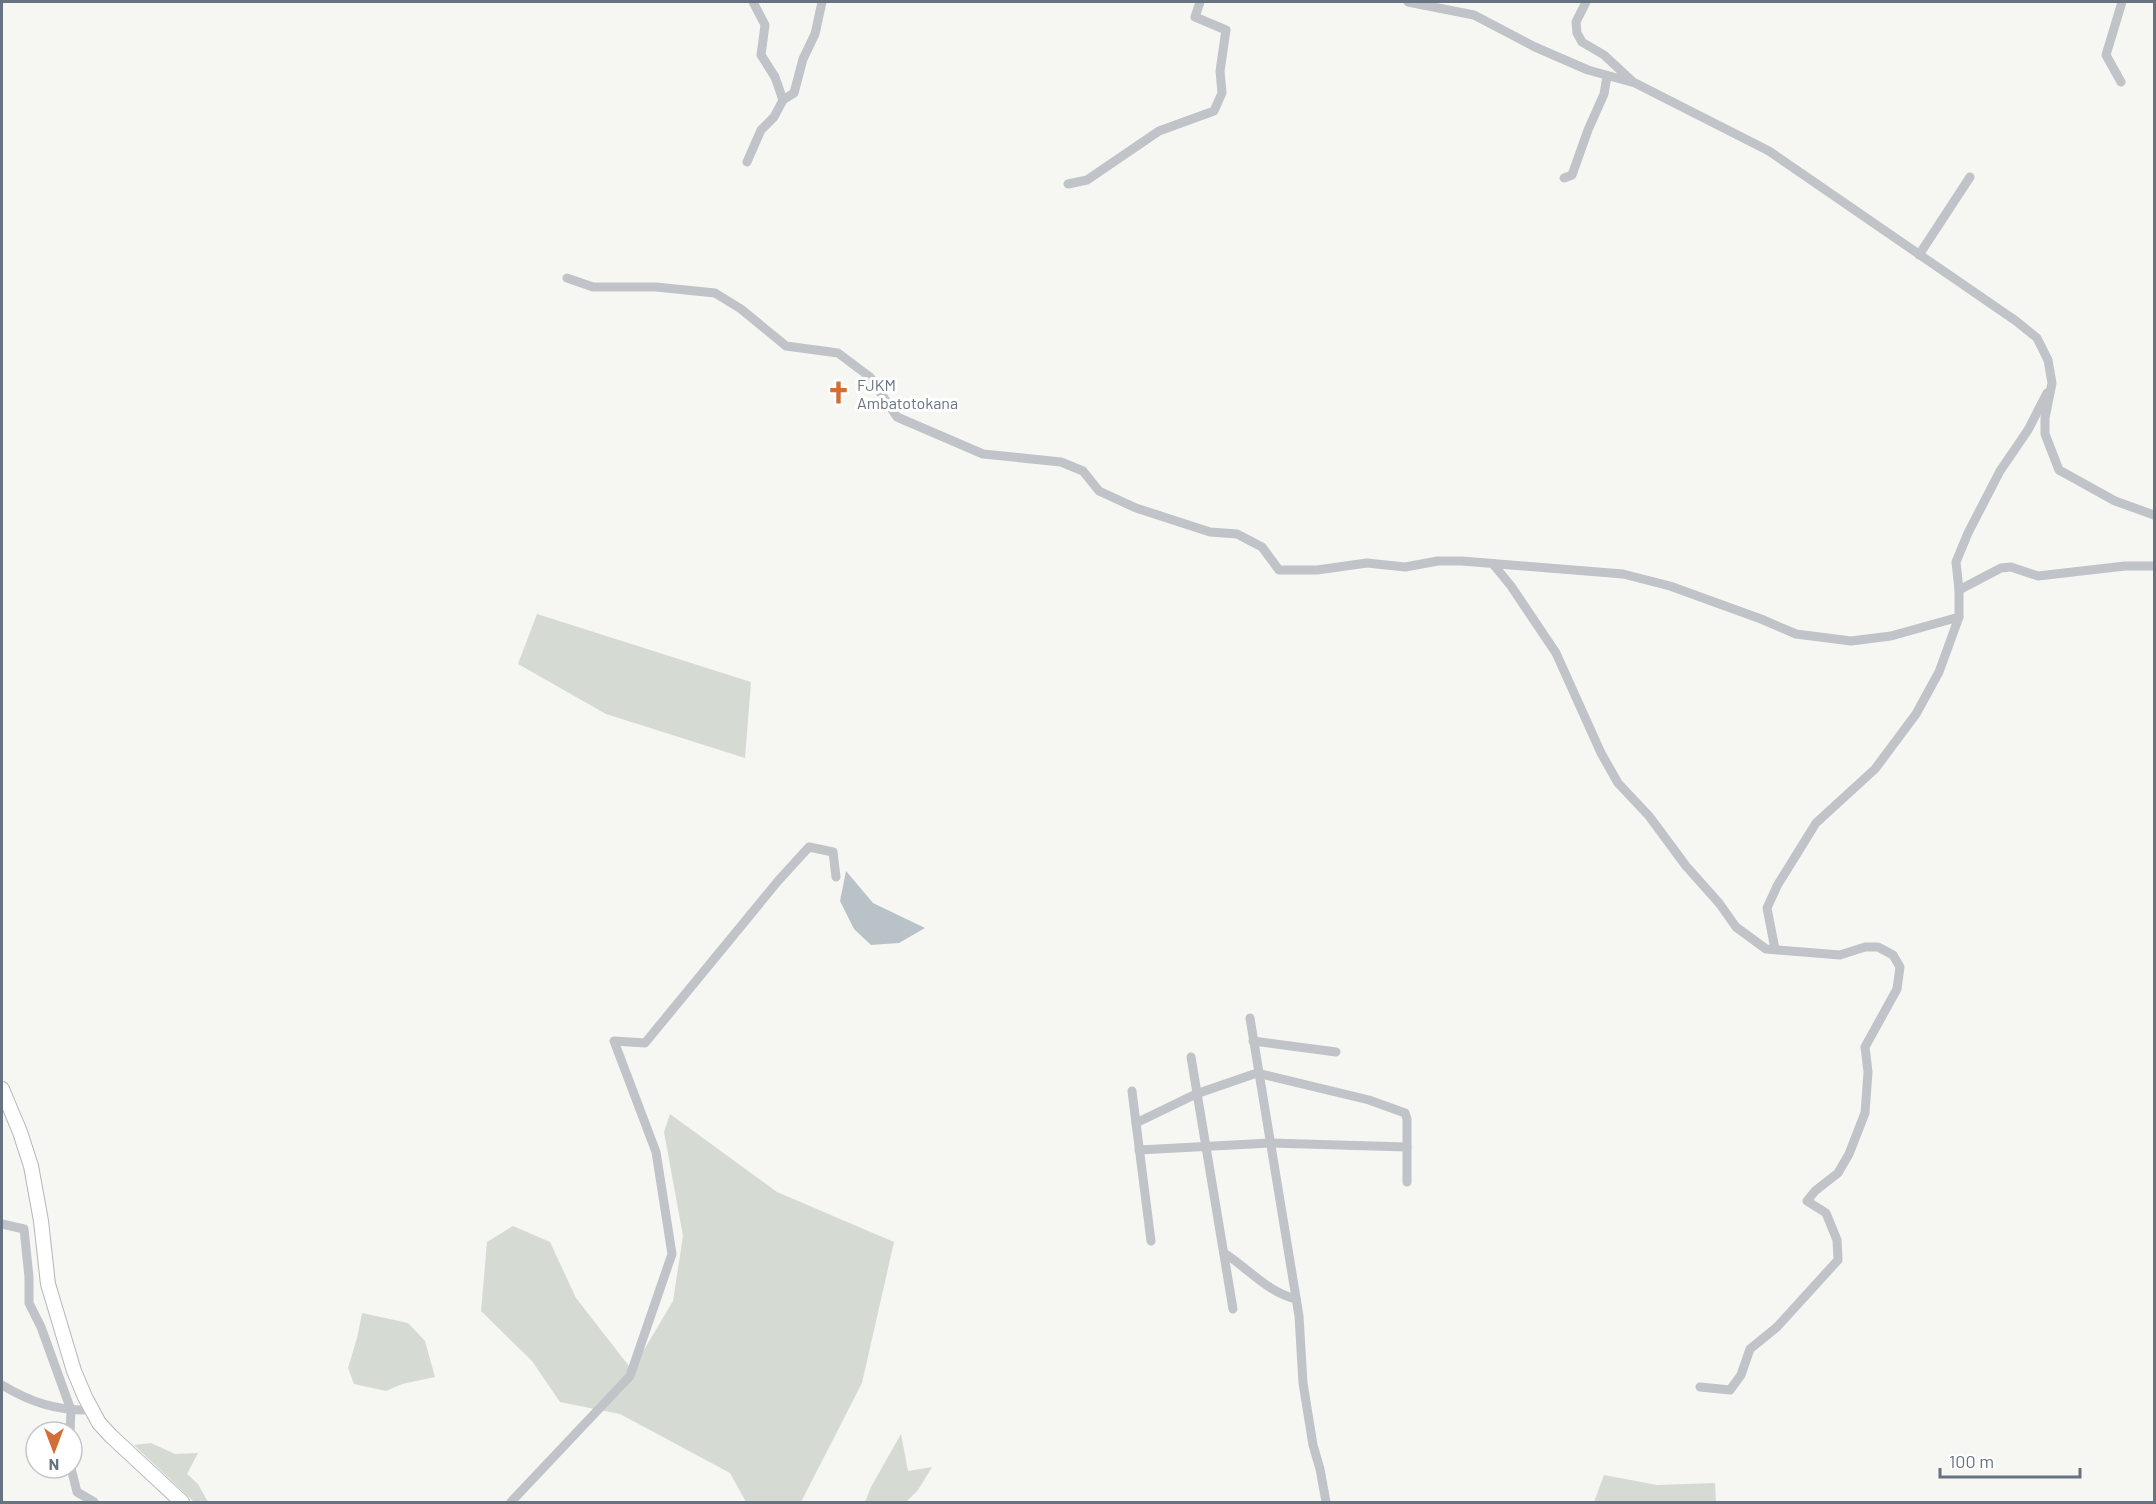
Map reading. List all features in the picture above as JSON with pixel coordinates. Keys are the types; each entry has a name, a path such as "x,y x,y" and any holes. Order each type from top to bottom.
{"street":[{"path":"753,2 765,25 761,55 775,77 783,100"},
{"path":"747,162 761,130 774,117 783,100 794,93 803,59 815,34 822,2"},
{"path":"1068,184 1087,180 1159,131 1214,111 1222,93 1220,71 1226,30 1195,17 1200,2"},
{"path":"1408,2 1474,15 1535,47 1588,70 1635,83 1769,150 2016,321 2037,338 2048,360 2052,383 2045,418 2045,434 2059,470 2115,501 2154,515"},
{"path":"1586,2 1576,22 1576,33 1582,42 1604,55 1635,83"},
{"path":"2121,82 2106,55 2122,2"},
{"path":"1564,178 1572,175 1604,94 1607,76"},
{"path":"1919,255 1970,177"},
{"path":"567,278 593,287 656,287 716,293 741,309 786,346 838,353 870,377 897,417 983,453 1061,462 1083,471 1099,491 1136,508 1210,532 1237,534 1262,547 1279,570 1317,570 1367,563 1404,567 1438,561 1462,561 1623,574 1670,586 1796,634 1851,640 1891,636 1959,617"},
{"path":"1775,949 1767,908 1777,886 1816,823 1875,769 1916,714 1939,672 1959,617 1956,562 1968,533 2000,471 2028,430 2052,383"},
{"path":"1493,564 1511,586 1556,653 1601,753 1618,783 1649,816 1736,927 1766,949 1840,955 1865,947 1878,947 1893,955 1900,968 1897,989 1865,1047 1868,1072 1865,1113 1849,1154 1838,1173 1815,1191 1807,1201 1826,1213 1837,1240 1838,1260 1777,1328 1750,1349 1741,1374 1730,1390 1700,1387"},
{"path":"1959,590 2001,568 2011,567 2038,576 2125,566 2154,566"},
{"path":"511,1503 630,1376 672,1254 656,1152 614,1041 645,1043 777,881 809,847 833,852 836,877"},
{"path":"1250,1018 1257,1073 1299,1316 1303,1383 1313,1445 1326,1503"},
{"path":"1253,1041 1336,1052"},
{"path":"1191,1057 1233,1309"},
{"path":"1136,1123 1196,1094 1257,1073 1369,1100 1405,1113 1407,1119 1407,1182"},
{"path":"2,1089 31,1166 40,1212 48,1284 74,1371 91,1410 111,1436 182,1503"},
{"path":"1132,1091 1151,1241"},
{"path":"1138,1150 1270,1143 1407,1147"},
{"path":"2,1224 24,1229 29,1303 41,1327 71,1410 71,1420"},
{"path":"1224,1253 1252,1276 1284,1296 1296,1299"},
{"path":"2,1385 25,1399 71,1410 91,1410"},
{"path":"74,1480 77,1492 94,1503"}],"shaded area":[{"path":"537,614 751,682 745,758 606,714 518,664"},
{"path":"846,871 873,903 925,928 899,943 871,945 854,929 840,901"},
{"path":"670,1114 777,1192 894,1242 862,1383 801,1502 746,1502 730,1473 620,1414 560,1402 532,1361 481,1311 487,1242 513,1226 550,1242 576,1298 632,1370 673,1301 683,1236 664,1132"},
{"path":"362,1313 408,1323 425,1341 435,1377 402,1384 386,1391 354,1384 348,1368"},
{"path":"901,1434 908,1471 932,1467 918,1490 906,1502 865,1502 871,1487"},
{"path":"151,1443 175,1454 198,1453 187,1474 198,1484 208,1502 194,1502 134,1445"},
{"path":"1604,1475 1657,1485 1715,1483 1716,1502 1594,1502"}],"place":[{"name":"FJKM Ambatotokana","path":"839,393"}]}
